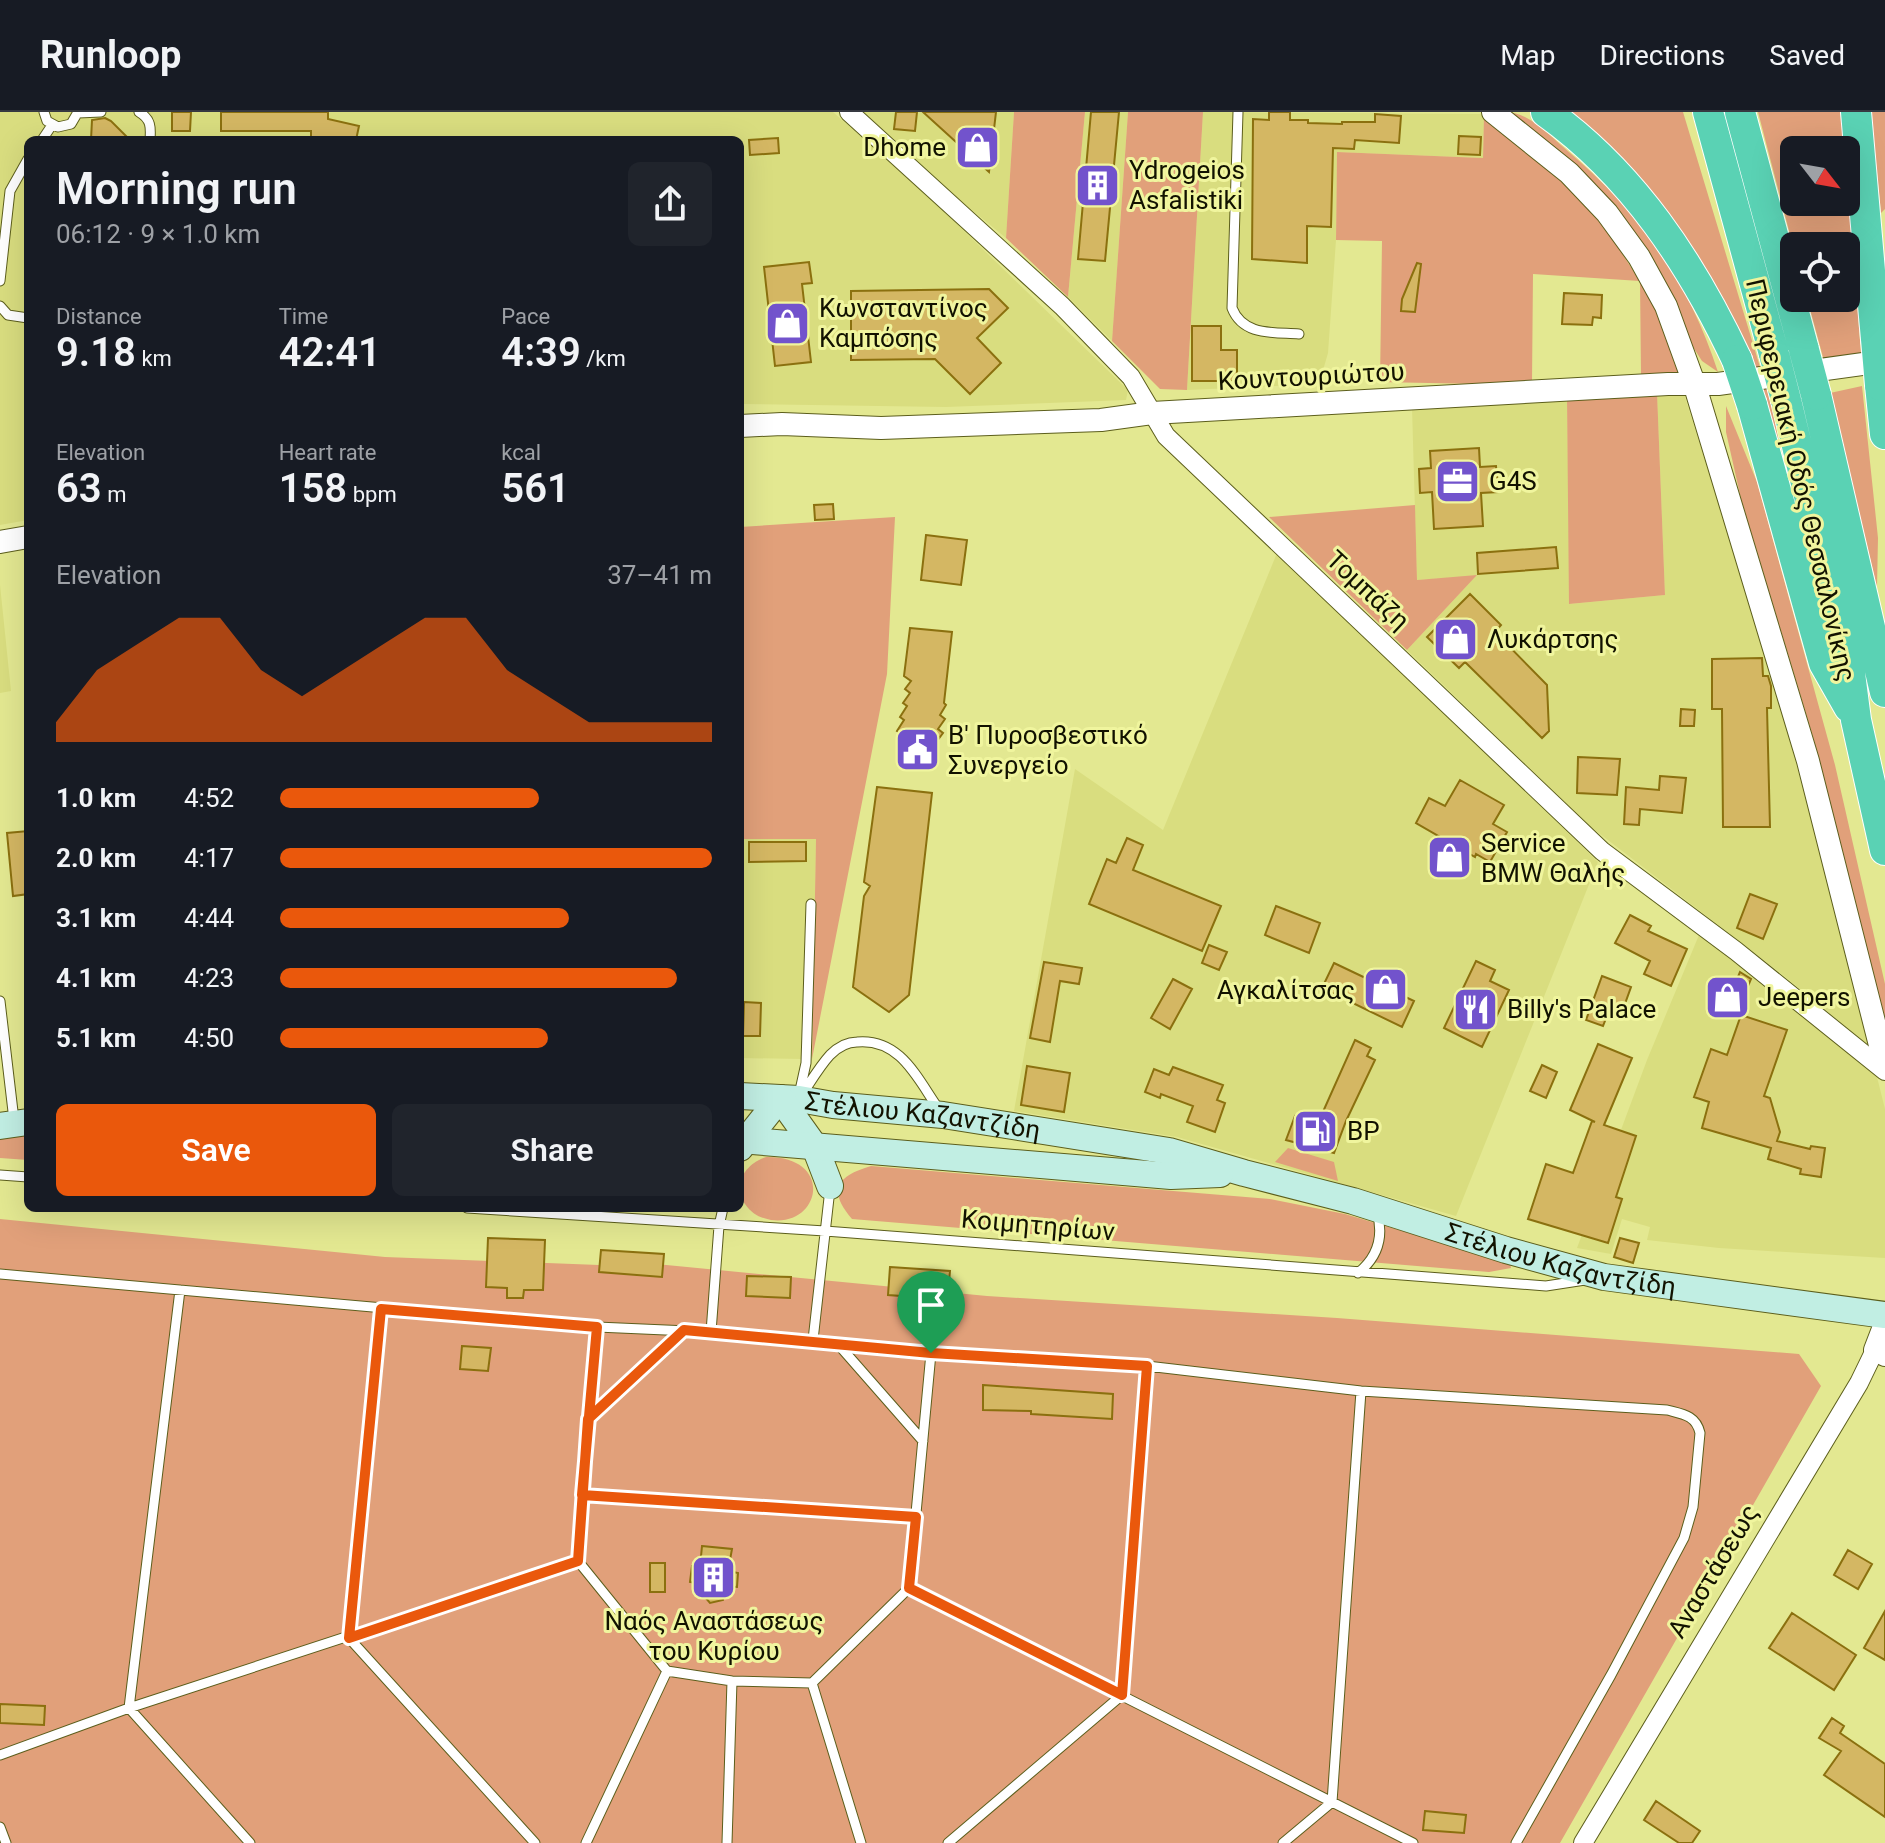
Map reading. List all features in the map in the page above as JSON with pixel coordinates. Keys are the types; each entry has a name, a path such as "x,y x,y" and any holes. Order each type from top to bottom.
{"highway":[{"path":"1546,112 1592,149 1639,199 1665,232 1711,307 1737,360 1752,405 1824,663 1856,720"},
{"name":"Περιφερειακή Οδός Θεσσαλονίκης","path":"1708,112 1786,400 1848,658 1856,720 1885,850"},
{"name":"Περιφερειακή Οδός Θεσσαλονίκης","path":"1740,112 1816,395 1885,692"},
{"path":"1856,112 1882,349 1885,434"}],"main road":[{"name":"Στέλιου Καζαντζίδη","path":"744,1096 789,1098 943,1115 1169,1151 1376,1208 1506,1250 1604,1277 1885,1315"},
{"path":"744,1140 789,1098 815,1147 830,1186"},
{"name":"Στέλιου Καζαντζίδη","path":"744,1142 876,1149 1171,1176 1244,1173"},
{"path":"830,1186 848,1161 876,1149"}],"street":[{"name":"Τομπάζη","path":"849,112 1062,306 1131,377 1166,436 1602,851 1885,1068"},
{"path":"1493,112 1569,173 1607,213 1639,257 1666,306 1694,383 1808,761 1885,1068"},
{"name":"Κουντουριώτου","path":"744,426 782,424 881,428 1101,420 1152,413 1718,384 1882,349"},
{"path":"0,542 24,538"},
{"name":"Αναστάσεως","path":"1583,1843 1880,1352 1885,1324"}],"lane":[{"path":"44,112 52,125 65,127 76,119 78,112 101,112"},
{"path":"139,112 146,116 151,126 150,136"},
{"path":"1238,112 1232,308 1245,326 1258,331 1299,334"},
{"path":"45,136 52,125"},
{"path":"0,281 10,191 24,166"},
{"path":"0,306 8,315 24,317"},
{"path":"789,1098 806,1063 811,904"},
{"path":"0,1001 14,1124"},
{"path":"789,1098 838,1048 852,1042 866,1041 884,1044 898,1053 943,1115"},
{"path":"0,1175 24,1177"},
{"path":"813,1340 830,1186"},
{"path":"1358,1273 1375,1255 1379,1243 1381,1232 1376,1208"},
{"name":"Κοιμητηρίων","path":"523,1212 825,1231 1546,1286 1604,1277"},
{"path":"711,1332 722,1212"},
{"path":"0,1274 597,1327 684,1330 931,1353 1147,1366 1361,1391 1667,1410 1691,1417 1699,1427 1693,1507 1684,1538 1516,1843"},
{"path":"180,1290 129,1708 250,1843"},
{"path":"381,1309 349,1638 535,1843"},
{"path":"597,1327 578,1561 667,1671 732,1681 812,1683 909,1588 931,1353"},
{"path":"588,1419 684,1330"},
{"path":"837,1343 923,1441"},
{"path":"948,1843 1122,1695 1147,1366"},
{"path":"1283,1843 1332,1802 1361,1391"},
{"path":"582,1495 916,1517"},
{"path":"0,1755 129,1708 578,1561"},
{"path":"909,1588 1413,1843"},
{"path":"586,1843 667,1671"},
{"path":"727,1843 732,1681"},
{"path":"812,1683 861,1843"},
{"path":"0,1827 6,1843"}],"shaded area":[{"path":"0,112 833,112 928,196 1128,390 1126,400 946,407 744,404 744,136 24,136 24,521 0,525"},
{"path":"860,112 1014,112 1006,238 922,169"},
{"path":"1014,112 1085,112 1068,297 1006,238"},
{"path":"1085,112 1128,112 1112,341 1068,297"},
{"path":"1128,112 1203,112 1187,390 1160,389 1112,341"},
{"path":"1203,112 1484,114 1483,158 1337,152 1336,240 1328,353 1319,384 1187,390"},
{"path":"1505,112 1521,115 1542,128 1589,170 1637,220 1675,275 1691,305 1718,372 1702,361 1693,347 1672,295"},
{"path":"1569,112 1683,112 1773,410 1783,466 1670,215 1622,161"},
{"path":"1758,112 1841,112 1844,136 1780,136 1780,196"},
{"path":"1871,112 1885,112 1885,209 1881,213"},
{"path":"1484,114 1552,167 1609,233 1640,281 1533,274 1532,382 1380,382 1382,241 1336,240 1337,152 1483,158"},
{"path":"1785,216 1850,216 1851,232 1789,232"},
{"path":"1640,281 1652,300 1680,373 1641,375"},
{"path":"1811,312 1858,312 1861,353 1824,361"},
{"path":"1862,386 1878,538 1877,587 1830,393"},
{"path":"1683,391 1767,656 1873,1049 1778,971 1591,827 1407,650 1476,576 1417,580 1412,407 1567,398 1570,604 1665,595 1657,392"},
{"path":"1657,392 1665,595 1569,604 1567,398"},
{"path":"1726,406 1757,482 1835,765 1885,984 1885,1027 1813,737 1741,499 1726,432"},
{"path":"1415,505 1417,580 1477,575 1407,650 1269,517"},
{"path":"895,517 887,674 812,1059 816,839 744,839 744,527"},
{"path":"1277,553 1598,862 1456,1216 1177,1137 1014,1111 1075,769 1163,830"},
{"path":"0,585 11,691 0,693"},
{"path":"816,838 815,905 806,904 802,1059 744,1058 744,839"},
{"path":"1699,935 1875,1069 1885,1109 1885,1258 1719,1248 1647,1240 1650,1227 1622,1219 1611,1254 1577,1248 1647,1060"},
{"path":"24,1136 24,1160 0,1158 0,1139"},
{"path":"1288,1148 1334,1162 1338,1181 1275,1162"},
{"path":"766,1157 788,1160 803,1167 811,1178 813,1191 810,1203 801,1213 788,1219 771,1220 760,1217 748,1207 744,1201 744,1174"},
{"path":"871,1166 1270,1199 1345,1214 1510,1263 1511,1268 1489,1272 852,1219 840,1200 839,1185 850,1174"},
{"path":"0,1219 385,1257 599,1265 656,1264 987,1296 1337,1318 1799,1354 1821,1386 1560,1843 0,1843"}],"building":[{"path":"172,112 191,112 190,131 172,131"},
{"path":"221,112 328,112 328,119 359,126 357,136 311,136 311,131 221,131"},
{"path":"896,112 917,112 915,131 894,129"},
{"name":"Dhome","path":"923,112 996,112 989,172"},
{"name":"Ydrogeios Asfalistiki","path":"1091,112 1119,112 1105,261 1078,259"},
{"path":"1269,112 1290,112 1290,120 1308,120 1308,123 1375,122 1375,114 1401,116 1399,143 1355,140 1354,149 1333,148 1331,227 1307,226 1307,263 1252,259 1253,119 1269,120"},
{"path":"105,118 126,136 91,136 92,120"},
{"path":"1459,136 1481,137 1480,155 1458,154"},
{"path":"778,138 779,153 750,155 749,140"},
{"name":"Κωνσταντίνος Καμπόσης","path":"809,262 812,283 802,284 811,362 775,366 764,267"},
{"path":"1417,263 1421,264 1415,312 1401,311 1402,299"},
{"path":"989,289 1008,308 977,338 1001,363 970,394 935,359 851,360 851,291"},
{"path":"1564,293 1602,295 1601,318 1593,317 1592,325 1562,324"},
{"path":"1192,326 1221,326 1221,350 1237,350 1237,381 1192,381"},
{"name":"G4S","path":"1479,448 1480,467 1496,466 1498,492 1481,493 1483,526 1434,529 1432,492 1420,493 1419,469 1431,468 1430,451"},
{"path":"833,504 834,519 815,520 814,505"},
{"path":"926,535 967,540 961,585 921,580"},
{"path":"1556,547 1558,568 1478,574 1477,553"},
{"path":"1470,594 1501,625 1495,632 1547,685 1549,731 1542,738 1465,662 1459,668 1427,637"},
{"path":"910,628 952,632 946,705 940,715 945,719 938,729 943,733 928,753 897,731 904,720 900,717 907,706 903,703 910,693 905,689 911,681 904,676"},
{"path":"1762,658 1763,676 1768,676 1771,686 1771,708 1767,708 1770,827 1723,827 1722,709 1712,709 1712,659"},
{"path":"1681,709 1695,710 1694,726 1680,726"},
{"path":"1578,757 1620,759 1617,795 1577,793"},
{"path":"1660,776 1686,778 1682,813 1640,809 1639,825 1624,824 1626,787 1659,790"},
{"path":"1460,780 1504,805 1493,824 1507,832 1490,862 1476,854 1475,857 1416,823 1429,798 1445,806"},
{"path":"877,787 932,793 909,995 889,1012 853,987 864,896 870,886 864,882"},
{"path":"24,831 24,895 13,896 7,833"},
{"path":"1127,838 1143,845 1133,870 1221,906 1202,951 1089,904 1107,859 1116,863"},
{"path":"749,842 806,842 806,861 749,862"},
{"path":"1750,894 1777,904 1763,939 1737,928"},
{"path":"1276,906 1320,923 1309,953 1265,935"},
{"path":"1630,915 1651,926 1648,931 1687,949 1671,986 1644,974 1650,961 1615,943"},
{"path":"1209,945 1227,952 1219,970 1202,963"},
{"name":"Billy's Palace","path":"1476,961 1495,970 1490,981 1509,990 1482,1047 1444,1028"},
{"path":"1044,962 1082,968 1079,984 1060,981 1050,1042 1030,1038"},
{"path":"1334,963 1414,1001 1402,1027 1322,988"},
{"path":"1740,972 1751,979 1739,1008 1727,1003"},
{"path":"1602,976 1631,987 1622,1012 1610,1008 1603,1026 1586,1020"},
{"path":"1173,979 1192,989 1170,1029 1151,1018"},
{"path":"744,1002 761,1003 760,1036 744,1036"},
{"path":"1741,1015 1787,1030 1764,1096 1770,1098 1780,1132 1777,1141 1810,1149 1811,1146 1825,1148 1821,1177 1800,1174 1801,1169 1768,1159 1771,1148 1702,1128 1709,1102 1694,1097 1711,1049 1727,1055"},
{"path":"1355,1040 1371,1048 1367,1056 1375,1060 1334,1153 1286,1140 1295,1116 1318,1123"},
{"path":"1598,1044 1632,1058 1604,1125 1636,1136 1616,1197 1622,1199 1608,1243 1528,1219 1546,1164 1573,1173 1592,1121 1595,1122 1570,1110"},
{"path":"1542,1065 1557,1072 1546,1098 1530,1091"},
{"path":"1027,1066 1070,1073 1064,1112 1021,1105"},
{"path":"1173,1067 1223,1085 1217,1100 1225,1103 1215,1132 1187,1122 1193,1106 1161,1094 1160,1098 1145,1092 1154,1069 1169,1075"},
{"path":"488,1238 545,1240 543,1290 524,1290 523,1298 507,1298 507,1288 486,1287"},
{"path":"1620,1238 1639,1243 1633,1263 1614,1257"},
{"path":"601,1250 664,1254 662,1277 599,1272"},
{"path":"890,1267 950,1271 948,1293 930,1292 928,1322 913,1321 915,1297 888,1295"},
{"path":"747,1276 791,1277 790,1298 746,1296"},
{"path":"462,1346 491,1348 488,1371 460,1369"},
{"path":"983,1385 1113,1394 1112,1419 983,1410"},
{"name":"Ναός Αναστάσεως του Κυρίου","path":"702,1546 732,1549 728,1571 738,1573 737,1587 725,1586 723,1600 710,1603 705,1597 700,1597 702,1584 690,1582 692,1566 700,1567"},
{"path":"1848,1550 1872,1564 1858,1589 1834,1575"},
{"path":"650,1563 665,1563 665,1592 650,1592"},
{"path":"1885,1611 1885,1660 1864,1648"},
{"path":"1792,1613 1856,1655 1834,1690 1769,1648"},
{"path":"0,1704 45,1706 44,1725 0,1723"},
{"path":"1832,1718 1844,1726 1840,1733 1885,1764 1885,1817 1824,1775 1841,1751 1819,1738"},
{"path":"1656,1801 1700,1831 1692,1843 1679,1843 1644,1820"},
{"path":"1425,1811 1466,1815 1464,1833 1423,1830"}],"place":[{"name":"Dhome","path":"977,147"},
{"name":"Ydrogeios Asfalistiki","path":"1098,185"},
{"name":"Κωνσταντίνος Καμπόσης","path":"788,323"},
{"name":"G4S","path":"1458,481"},
{"name":"Λυκάρτσης","path":"1456,639"},
{"name":"Β' Πυροσβεστικό Συνεργείο","path":"917,750"},
{"name":"Service BMW Θαλής","path":"1450,858"},
{"name":"Αγκαλίτσας","path":"1386,990"},
{"name":"Jeepers","path":"1727,997"},
{"name":"Billy's Palace","path":"1476,1009"},
{"name":"BP","path":"1316,1131"},
{"name":"Ναός Αναστάσεως του Κυρίου","path":"714,1578"}],"route":[{"path":"931,1353 684,1330 588,1419 578,1561 349,1638 381,1309 597,1327 588,1419 582,1495 916,1517 909,1588 1122,1695 1147,1366 931,1353"}]}
